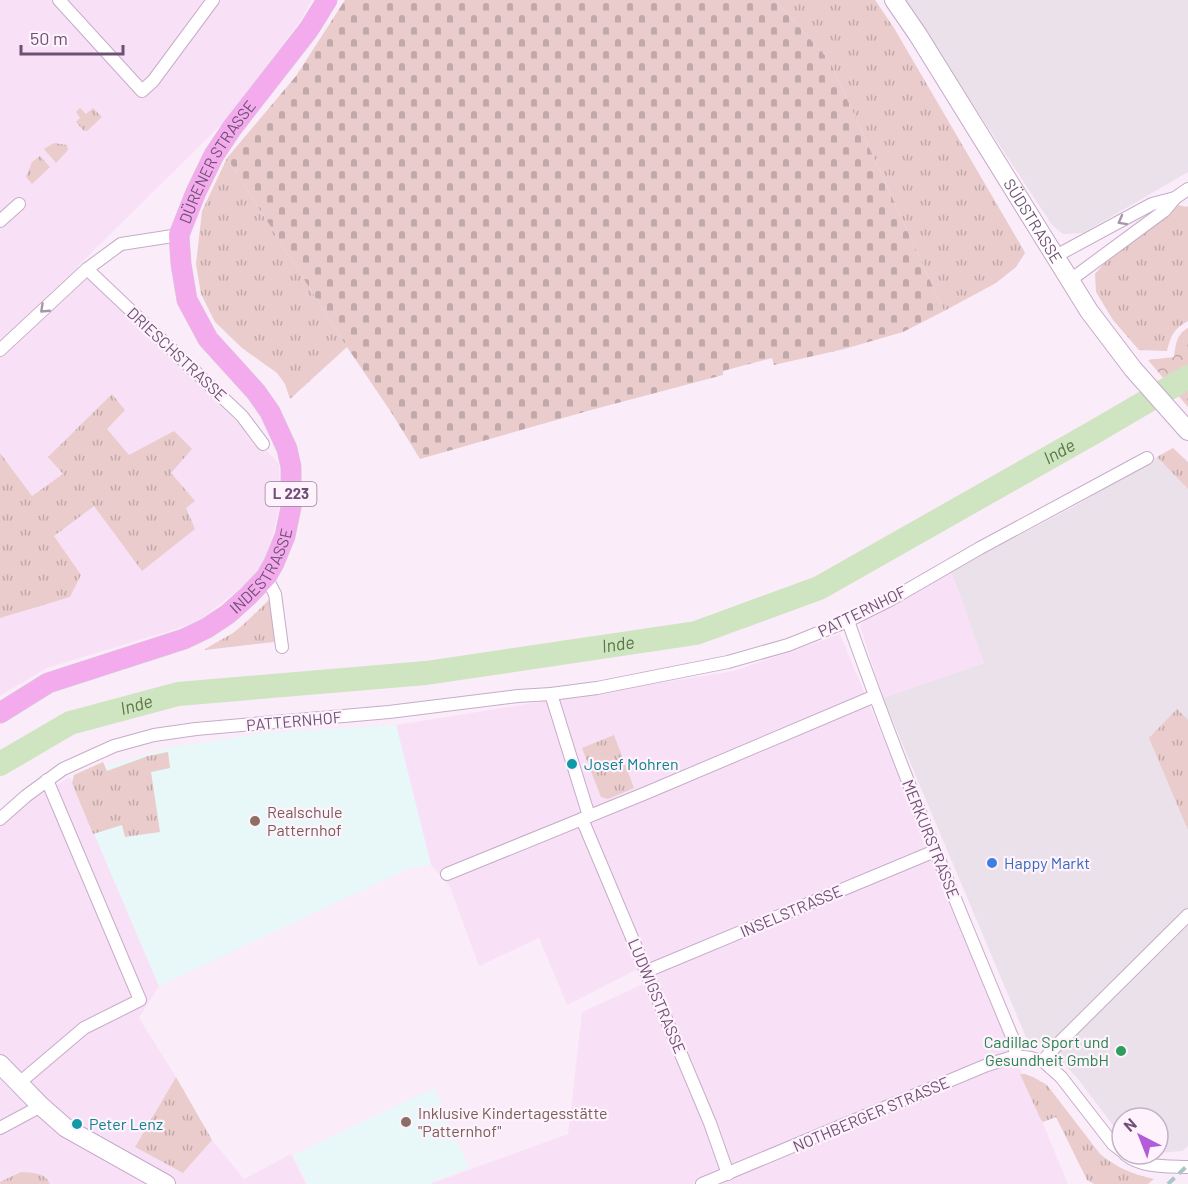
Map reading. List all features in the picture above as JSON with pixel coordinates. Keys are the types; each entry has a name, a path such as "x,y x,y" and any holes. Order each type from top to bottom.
{"main road":[{"name":"DÜRENER STRASSE","path":"179,235 214,155 232,128 309,29 327,0"},
{"name":"SÜDSTRASSE","path":"894,0 1089,311 1133,369 1183,426"},
{"name":"INDESTRASSE","path":"0,714 48,683 184,639 207,628 228,614 266,577 281,548 291,507 291,466 287,449 270,412 240,373 204,334 187,300 179,235"},
{"path":"0,1064 66,1128 166,1184"}],"street":[{"path":"59,0 142,91 153,81 213,0"},
{"path":"1070,281 1164,211 1175,198 1188,189"},
{"path":"1054,257 1152,204 1175,198"},
{"path":"0,221 19,204"},
{"name":"DÜRENER STRASSE","path":"0,350 87,269 121,244 179,235"},
{"name":"DRIESCHSTRASSE","path":"87,269 242,416 263,444"},
{"name":"PATTERNHOF","path":"0,819 63,769 114,746 154,735 597,688 728,662 788,645 848,621 890,600 980,548 1147,458"},
{"path":"266,577 275,594 282,647"},
{"name":"MERKURSTRASSE","path":"848,621 874,696 1013,1039 1017,1056"},
{"path":"551,694 586,818"},
{"path":"447,874 874,696"},
{"path":"18,1083 84,1028 140,1000 47,780"},
{"name":"LUDWIGSTRASSE","path":"586,818 646,971 710,1123 728,1174"},
{"name":"INSELSTRASSE","path":"646,971 935,851"},
{"path":"1110,1140 1060,1077 1043,1061 1188,915"},
{"name":"NOTHBERGER STRASSE","path":"702,1184 987,1065 1017,1056 1043,1061"},
{"path":"0,1128 41,1106"},
{"path":"1168,1166 1188,1167"}],"shaded area":[{"path":"0,0 312,0 299,23 226,120 78,266 279,463 280,505 267,559 243,586 201,619 179,628 47,668 0,696"},
{"path":"904,0 1188,0 1188,172 1083,233 1063,234 1052,225"},
{"path":"1157,457 1188,489 1188,1146 1182,1151 1170,1152 1170,1106 1110,1106 1110,1121 1078,1079 1050,1049 1028,1042 883,698 984,663 951,571 1073,507"},
{"path":"951,571 984,663 883,698 860,626 867,617"},
{"path":"840,634 1068,1184 430,1184 568,1134 582,1012 643,984 636,970 567,1005 539,938 479,966 450,887 431,865 396,725 734,671"},
{"name":"Realschule Patternhof","path":"396,725 431,865 410,868 159,986 70,777 172,747 262,733"},
{"path":"70,777 159,986 139,1018 176,1077 135,1147 183,1173 212,1140 244,1179 291,1154 306,1184 0,1184 0,827 30,801"},
{"name":"Inklusive Kindertagesstätte \"Patternhof\"","path":"434,1088 469,1168 427,1184 308,1184 293,1155"}],"green space":[{"path":"345,0 775,0 829,60 944,311 903,332 844,349 774,365 772,358 723,371 723,375 420,459 227,158 296,76"},
{"path":"775,0 875,0 894,28 1023,249 1025,253 1016,267 996,283 944,311 829,60"},
{"path":"80,108 86,114 93,108 102,117 87,131 84,131 76,122 80,118 76,112"},
{"path":"54,143 67,145 68,150 56,163 44,149"},
{"path":"40,156 50,167 32,184 26,177 32,162"},
{"path":"227,158 347,347 290,399 285,384 277,373 242,348 215,322 201,294 196,264 202,211"},
{"path":"1177,205 1188,206 1188,321 1174,333 1167,351 1139,350 1113,320 1096,292 1095,274 1108,259"},
{"path":"1188,328 1188,407 1148,360 1174,357 1179,337"},
{"path":"112,394 125,410 107,429 129,455 174,431 192,449 171,473 195,501 186,508 195,529 142,571 94,506 54,536 81,575 70,597 0,618 0,453 32,496 63,474 48,457"},
{"path":"1173,448 1188,462 1188,489 1157,457"},
{"path":"270,599 276,639 274,642 205,650 233,633"},
{"path":"1177,709 1188,720 1188,830 1149,738"},
{"path":"614,735 634,788 608,799 601,797 582,748"},
{"path":"168,752 170,768 151,772 160,832 125,837 122,825 93,834 72,783 74,775 103,762 107,771 148,756"},
{"path":"1020,1074 1033,1077 1047,1085 1100,1154 1110,1161 1110,1166 1118,1166 1154,1179 1148,1184 1094,1184 1087,1180 1056,1117 1043,1122"},
{"path":"176,1077 212,1140 183,1173 135,1147"},
{"path":"21,1172 42,1175 50,1184 0,1184"}],"waterway":[{"name":"Inde","path":"0,764 70,723 178,694 426,673 696,633 819,588 1188,377"}],"railway":[{"path":"1168,1184 1188,1165"}],"place":[{"name":"Josef Mohren","path":"572,764"},
{"name":"Realschule Patternhof","path":"255,821"},
{"name":"Happy Markt","path":"992,863"},
{"name":"Cadillac Sport und Gesundheit GmbH","path":"1121,1051"},
{"name":"Inklusive Kindertagesstätte \"Patternhof\"","path":"406,1122"},
{"name":"Peter Lenz","path":"77,1124"}]}
